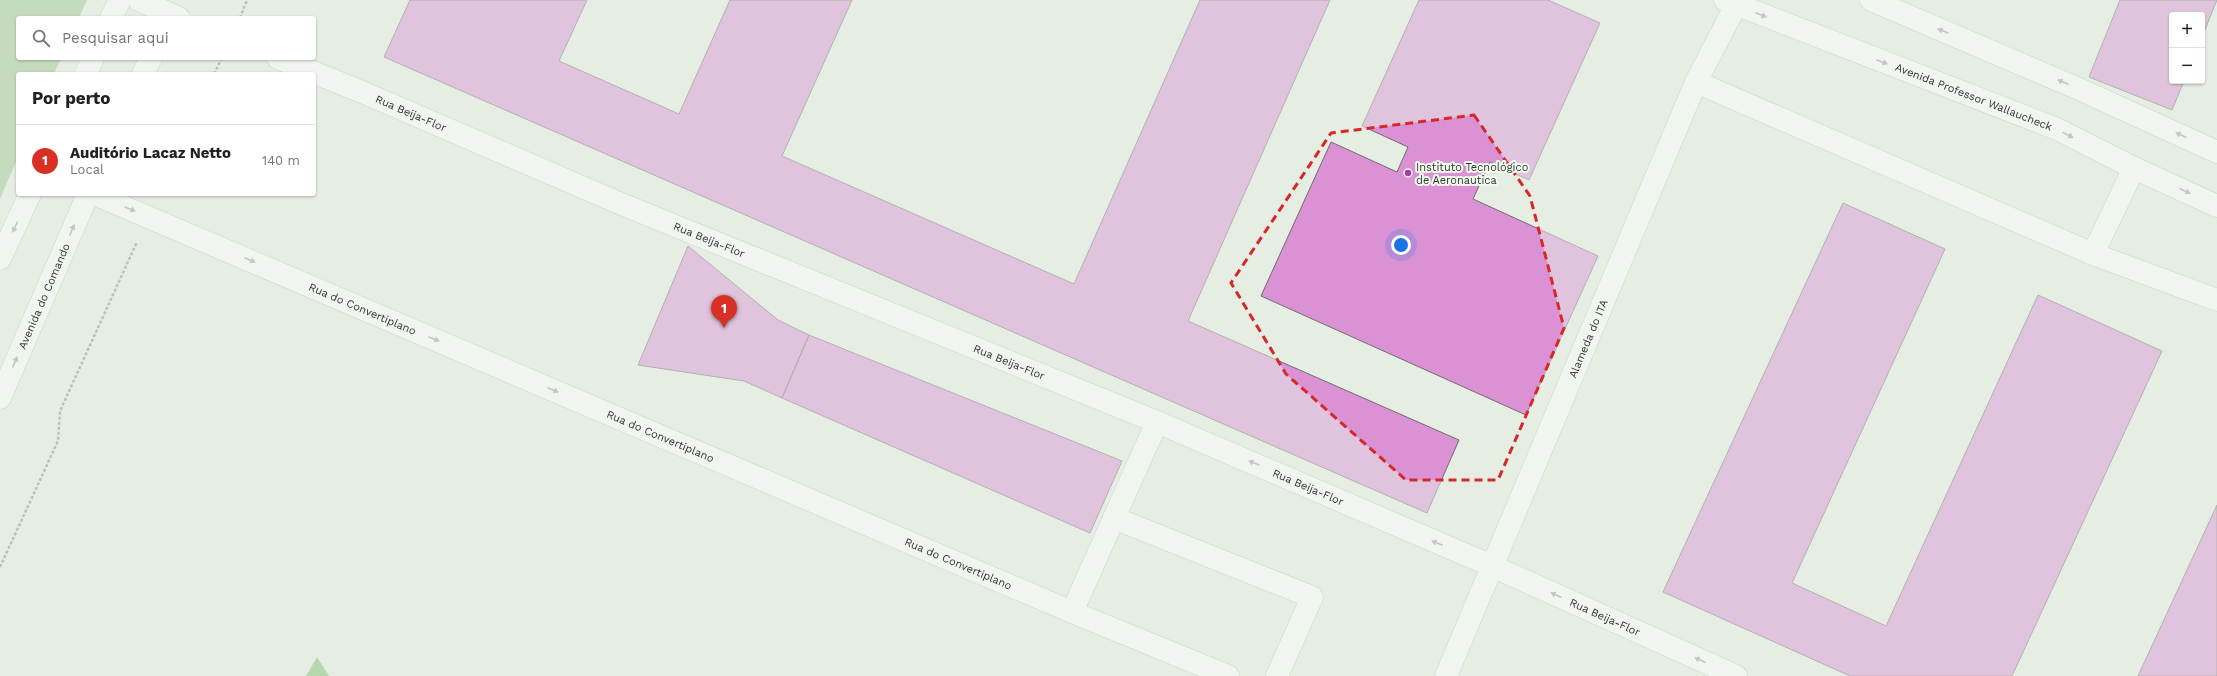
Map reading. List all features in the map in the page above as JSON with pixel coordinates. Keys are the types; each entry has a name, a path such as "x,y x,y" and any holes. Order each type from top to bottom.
{"lane":[{"path":"113,16 120,0"},
{"path":"139,0 174,13"},
{"name":"Alameda do ITA","path":"1446,676 1730,2"},
{"name":"Avenida Professor Wallaucheck","path":"1730,2 2057,130 2134,168 2217,206"},
{"path":"1879,2 2079,89 2217,152"},
{"path":"87,72 92,60"},
{"path":"144,72 150,60"},
{"name":"Rua Beija-Flor","path":"283,60 313,72"},
{"name":"Rua Beija-Flor","path":"316,73 619,203 1157,422 1492,566 1736,676"},
{"path":"1696,82 2093,254 2217,300"},
{"path":"2093,254 2134,168"},
{"path":"0,259 29,196"},
{"name":"Avenida do Comando","path":"0,398 87,196"},
{"name":"Rua do Convertiplano","path":"99,196 1072,612 1228,676"},
{"path":"1072,612 1157,422"},
{"path":"1114,518 1312,597 1277,676"}],"path":[{"path":"241,16 247,0"},
{"path":"215,72 221,60"},
{"path":"0,567 58,441 60,411 148,217"}],"highlighted area":[{"path":"1474,115 1530,196 1564,328 1498,480 1406,480 1286,374 1231,283 1331,133"}],"shaded area":[{"path":"0,0 87,0 80,16 16,16 16,60 60,60 55,72 16,72 16,162 0,199"},
{"path":"317,657 329,676 306,676"}],"building":[{"path":"410,0 587,0 559,61 679,114 730,0 852,0 782,156 1074,284 1200,0 1330,0 1188,321 1459,440 1427,513 384,57"},
{"path":"1419,0 1548,0 1600,23 1529,180 1490,162 1473,199 1598,256 1526,415 1261,296 1331,142 1397,172 1408,147 1362,126"},
{"path":"2120,0 2217,0 2205,30 2205,12 2169,12 2169,84 2183,84 2172,110 2089,77"},
{"path":"1843,203 1945,249 1792,583 1886,626 2038,295 2162,351 2012,676 1850,676 1663,592"},
{"path":"688,246 778,320 809,335 782,398 744,381 638,365"},
{"path":"809,335 1122,461 1090,533 782,398"},
{"path":"2217,505 2217,676 2138,676"}],"place":[{"name":"Instituto Tecnológico de Aeronautica","path":"1408,173"},
{"name":"Auditório Lacaz Netto","path":"724,328"}]}
